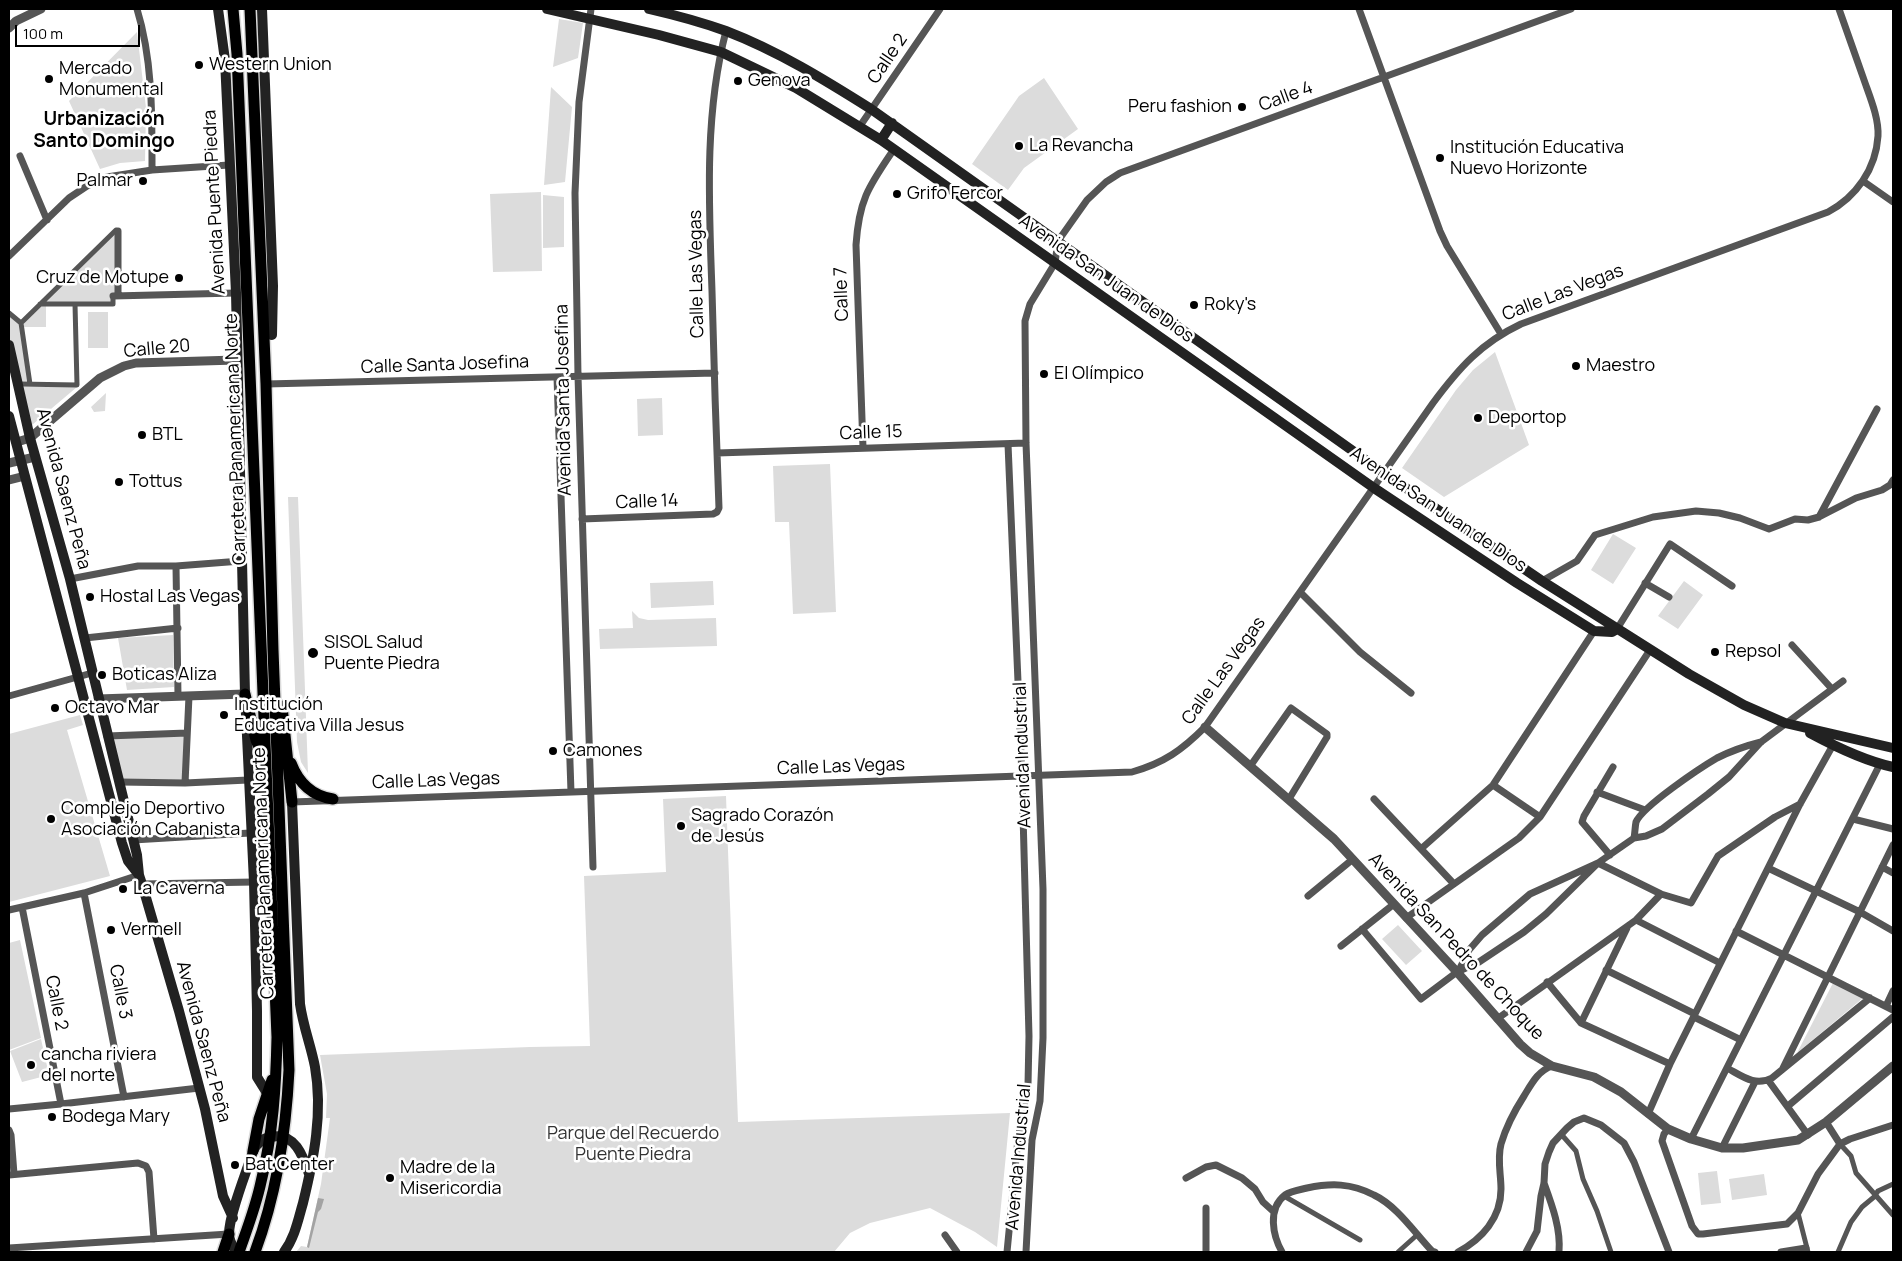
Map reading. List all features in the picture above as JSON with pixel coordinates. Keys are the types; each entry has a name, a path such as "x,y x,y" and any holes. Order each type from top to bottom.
{"highway":[{"name":"Carretera Panamericana Norte","path":"233,9 237,54 277,1037 275,1100 270,1137 261,1185 238,1252"},
{"name":"Carretera Panamericana Norte","path":"250,9 266,372 273,650 288,1041 285,1137 274,1191 255,1252"},
{"path":"266,372 272,335"},
{"path":"273,650 288,752 292,802"},
{"path":"245,694 256,740 266,765"},
{"path":"288,752 293,768 303,784 318,796 333,799"},
{"path":"253,1151 259,1118 276,1066"},
{"path":"223,1252 229,1234"}],"main road":[{"name":"Avenida Puente Piedra","path":"218,9 225,60 236,293 236,360 245,694 250,833 254,882 257,1077 267,1093"},
{"path":"262,9 273,286 272,335"},
{"name":"Avenida San Juan de Dios","path":"547,9 590,14 721,52 796,88 860,126 1374,488 1517,583 1594,631"},
{"name":"Avenida San Juan de Dios","path":"649,9 726,31 814,73 871,109 1384,473 1542,581 1650,650 1744,705 1785,723 1893,748"},
{"path":"881,140 892,123"},
{"name":"Avenida Saenz Peña","path":"9,345 30,438 85,638 98,699 120,782 140,879 179,1011 205,1109 223,1196 232,1212"},
{"name":"Avenida Saenz Peña","path":"9,416 46,549 77,677 122,843 128,861 140,879"},
{"path":"46,549 60,546"},
{"path":"1594,631 1612,632 1617,629"},
{"name":"Avenida San Juan de Dios","path":"1800,728 1832,745 1880,764 1893,767"},
{"path":"284,1252 296,1228 309,1175 317,1125 318,1100 315,1066 300,1004 292,802"},
{"path":"238,1252 229,1234 232,1212 253,1151 260,1142 270,1137 285,1137 294,1143 300,1151 309,1175"}],"street":[{"path":"9,28 16,21 41,9"},
{"path":"137,9 145,34 149,71 152,106 152,170"},
{"name":"Calle 2","path":"860,126 940,9"},
{"path":"1359,9 1440,231 1450,252 1500,334"},
{"name":"Calle 4","path":"1054,263 1058,241 1087,200 1096,190 1120,173 1571,9"},
{"path":"1839,9 1874,112 1878,135 1874,158 1864,181 1893,202"},
{"name":"Avenida Santa Josefina","path":"590,14 579,102 575,193 578,376 593,868"},
{"name":"Calle Las Vegas","path":"713,514 719,508 710,231 711,122 721,52 726,31"},
{"name":"Calle 7","path":"863,448 857,230 861,206 869,187 894,149"},
{"path":"20,156 47,220"},
{"path":"9,256 69,198 87,186 107,177 152,170 229,164"},
{"name":"Calle Las Vegas","path":"292,802 333,799 1038,776 1132,772 1150,766 1169,758 1186,746 1205,727 1458,371 1479,350 1500,334 1521,324 1828,212 1848,199 1864,181"},
{"path":"21,323 40,304 116,230 118,231 113,304 40,304"},
{"name":"Avenida Industrial","path":"1026,1252 1032,1140 1040,1101 1043,1038 1043,890 1026,443 1025,321 1034,296 1054,263"},
{"path":"115,296 236,293"},
{"path":"18,384 77,385 76,304"},
{"path":"9,313 21,323 30,384"},
{"name":"Calle 20","path":"17,442 30,438 100,378 124,366 136,363 236,360"},
{"name":"Calle Santa Josefina","path":"266,384 715,373"},
{"name":"Avenida Santa Josefina","path":"557,377 571,792"},
{"path":"1819,517 1877,409"},
{"name":"Calle 15","path":"717,453 1026,443"},
{"path":"1008,444 1022,776 1029,1036 1028,1085 1018,1139 1008,1252"},
{"path":"9,464 36,457"},
{"path":"9,480 25,476"},
{"path":"1542,581 1576,561 1595,535 1653,517 1696,511 1718,513 1740,518 1769,529 1795,518 1808,520 1819,517 1856,498 1882,490 1890,485 1893,480"},
{"name":"Calle 14","path":"582,519 713,514"},
{"path":"1617,629 1670,544 1732,586"},
{"path":"70,579 138,566 176,566 241,561"},
{"path":"176,566 178,696"},
{"path":"1645,583 1669,597"},
{"path":"1300,592 1365,656 1411,693"},
{"path":"85,638 178,628"},
{"path":"1422,848 1493,785 1594,631"},
{"path":"1792,645 1832,689"},
{"path":"1406,918 1519,838 1540,817 1650,650"},
{"path":"9,696 92,673"},
{"path":"1458,972 1469,950 1482,935 1530,894 1598,863 1634,838 1646,836 1662,829 1729,777 1760,742 1843,681"},
{"path":"98,699 245,694"},
{"path":"185,783 189,696"},
{"path":"1251,765 1291,708 1327,734 1327,737 1289,799"},
{"name":"Avenida San Pedro de Choque","path":"1205,727 1334,839 1458,972 1497,1019 1530,1053 1552,1066 1594,1078 1607,1084 1621,1092 1668,1129 1691,1139 1722,1148 1743,1148 1798,1140 1826,1122 1893,1066"},
{"path":"108,736 187,733"},
{"path":"1634,838 1636,822 1645,810 1717,758 1741,747 1760,742"},
{"path":"1648,1114 1694,1015 1800,804 1832,745"},
{"path":"1691,1139 1880,764"},
{"path":"1610,855 1582,822 1597,792 1613,767"},
{"path":"120,782 185,783 248,780"},
{"path":"1493,785 1540,817"},
{"path":"1597,792 1645,810"},
{"path":"1374,799 1454,884"},
{"path":"1598,863 1661,894 1692,903 1718,856 1775,817 1800,804"},
{"path":"1853,819 1893,829"},
{"path":"133,840 250,833"},
{"path":"1783,1068 1893,845"},
{"path":"1308,896 1353,859"},
{"path":"1362,929 1421,999 1458,972 1479,962 1524,932 1598,863"},
{"path":"1882,867 1893,873"},
{"path":"1768,868 1860,912 1893,931"},
{"path":"9,910 140,879 254,882"},
{"name":"Calle 3","path":"84,893 124,1097"},
{"path":"1497,1019 1627,927 1661,894"},
{"path":"1341,946 1394,904"},
{"name":"Calle 2","path":"22,907 61,1104"},
{"path":"1636,920 1720,963"},
{"path":"1581,1023 1627,927"},
{"path":"1736,931 1893,1010"},
{"path":"1606,970 1741,1040"},
{"path":"1547,982 1581,1023 1670,1064"},
{"path":"1886,1006 1893,991"},
{"path":"1727,1068 1755,1082 1764,1082 1870,998"},
{"path":"1788,1106 1893,1017"},
{"path":"1459,1252 1487,1230 1496,1217 1501,1190 1499,1160 1501,1144 1507,1128 1536,1076 1544,1069 1552,1066"},
{"path":"1768,1080 1808,1134"},
{"path":"1722,1148 1755,1082"},
{"path":"9,1109 199,1088"},
{"path":"1526,1252 1537,1231 1545,1164 1549,1152 1553,1143 1561,1134 1574,1122 1584,1118 1601,1124 1624,1143 1634,1162 1669,1252"},
{"path":"1826,1122 1840,1144 1851,1156 1856,1173 1893,1215"},
{"path":"1668,1129 1662,1141 1692,1226 1698,1234 1787,1224 1798,1213 1818,1174 1840,1144 1893,1125"},
{"path":"9,1130 12,1174 138,1163 146,1166 149,1172 154,1239"},
{"path":"1561,1134 1576,1151 1583,1179 1597,1211 1611,1252"},
{"path":"1186,1178 1206,1167 1216,1165 1242,1178 1255,1189 1263,1202 1274,1212"},
{"path":"1544,1183 1553,1210 1560,1242 1559,1252"},
{"path":"1282,1252 1274,1231 1274,1212 1284,1196 1294,1191 1323,1184 1340,1184 1358,1188 1376,1196 1391,1207 1416,1235 1432,1251 1436,1252"},
{"path":"1838,1252 1851,1222 1862,1207 1878,1191 1893,1184"},
{"path":"1284,1196 1360,1240"},
{"path":"1206,1208 1206,1252"},
{"path":"1781,1252 1807,1250 1798,1213"},
{"path":"9,1248 229,1234"},
{"path":"1398,1252 1416,1235"},
{"path":"946,1236 957,1252"}],"green space":[{"path":"559,19 583,23 578,58 553,67"},
{"path":"137,32 146,108 145,161 120,163 100,169 69,101"},
{"name":"La Revancha","path":"1044,78 1078,129 1024,168 1008,190 972,164 1019,96"},
{"path":"551,87 572,107 565,182 544,185"},
{"path":"541,192 542,271 493,272 490,194"},
{"path":"543,195 564,197 564,247 543,248"},
{"path":"117,231 117,295 112,303 46,306 46,327 23,327 25,321"},
{"path":"88,312 108,312 108,348 88,348"},
{"path":"9,316 20,324 28,382 20,383 9,337"},
{"name":"Deportop","path":"1495,352 1529,445 1444,497 1402,468 1456,390 1473,370"},
{"path":"20,387 77,387 32,425 30,424"},
{"path":"106,393 105,411 94,412 91,407"},
{"path":"662,398 663,435 638,436 637,399"},
{"path":"830,464 836,612 793,614 789,522 775,522 773,466"},
{"path":"288,497 298,497 308,773 301,762 297,742"},
{"path":"1613,534 1636,548 1613,584 1591,570"},
{"path":"713,581 714,605 651,608 650,583"},
{"path":"1684,581 1703,595 1678,629 1658,616"},
{"path":"632,611 639,618 648,620 716,618 717,646 600,649 599,629 633,628"},
{"path":"173,635 174,687 127,690 118,638"},
{"name":"Complejo Deportivo Asociación Cabanista","path":"80,715 83,725 67,730 110,876 9,902 9,734"},
{"path":"190,732 189,780 115,783 103,736"},
{"name":"Parque del Recuerdo Puente Piedra","path":"726,796 738,1122 1010,1113 997,1247 975,1232 930,1208 870,1223 850,1233 834,1252 296,1252 301,1246 307,1247 321,1184 330,1118 326,1118 327,1094 320,1055 590,1046 584,876 666,872 663,799"},
{"path":"1398,925 1422,951 1406,965 1382,939"},
{"path":"20,940 41,1038 9,1050 9,943"},
{"path":"1833,983 1863,998 1797,1053"},
{"name":"cancha riviera del norte","path":"41,1039 49,1075 22,1082 10,1051"},
{"path":"1717,1171 1721,1203 1701,1205 1698,1173"},
{"path":"1764,1174 1767,1195 1732,1200 1729,1179"}],"shaded area":[{"path":"318,1198 324,1199 318,1212 309,1248 307,1247"}],"place":[{"name":"Western Union","path":"199,65"},
{"name":"Mercado Monumental","path":"49,79"},
{"name":"Genova","path":"738,81"},
{"name":"Peru fashion","path":"1242,107"},
{"name":"La Revancha","path":"1019,146"},
{"name":"Institución Educativa Nuevo Horizonte","path":"1440,158"},
{"name":"Palmar","path":"143,181"},
{"name":"Grifo Fercor","path":"897,194"},
{"name":"Cruz de Motupe","path":"179,278"},
{"name":"Roky's","path":"1194,305"},
{"name":"Maestro","path":"1576,366"},
{"name":"El Olímpico","path":"1044,374"},
{"name":"Deportop","path":"1478,418"},
{"name":"BTL","path":"142,435"},
{"name":"Tottus","path":"119,482"},
{"name":"Hostal Las Vegas","path":"90,597"},
{"name":"Repsol","path":"1715,652"},
{"name":"SISOL Salud Puente Piedra","path":"313,653"},
{"name":"Boticas Aliza","path":"102,675"},
{"name":"Octavo Mar","path":"55,708"},
{"name":"Institución Educativa Villa Jesus","path":"224,715"},
{"name":"Camones","path":"553,751"},
{"name":"Complejo Deportivo Asociación Cabanista","path":"51,819"},
{"name":"Sagrado Corazón de Jesús","path":"681,826"},
{"name":"La Caverna","path":"123,889"},
{"name":"Vermell","path":"111,930"},
{"name":"cancha riviera del norte","path":"31,1065"},
{"name":"Bodega Mary","path":"52,1117"},
{"name":"Bat Center","path":"235,1165"},
{"name":"Madre de la Misericordia","path":"390,1178"}],"district":[{"name":"Urbanización Santo Domingo","path":"104,131"}]}
